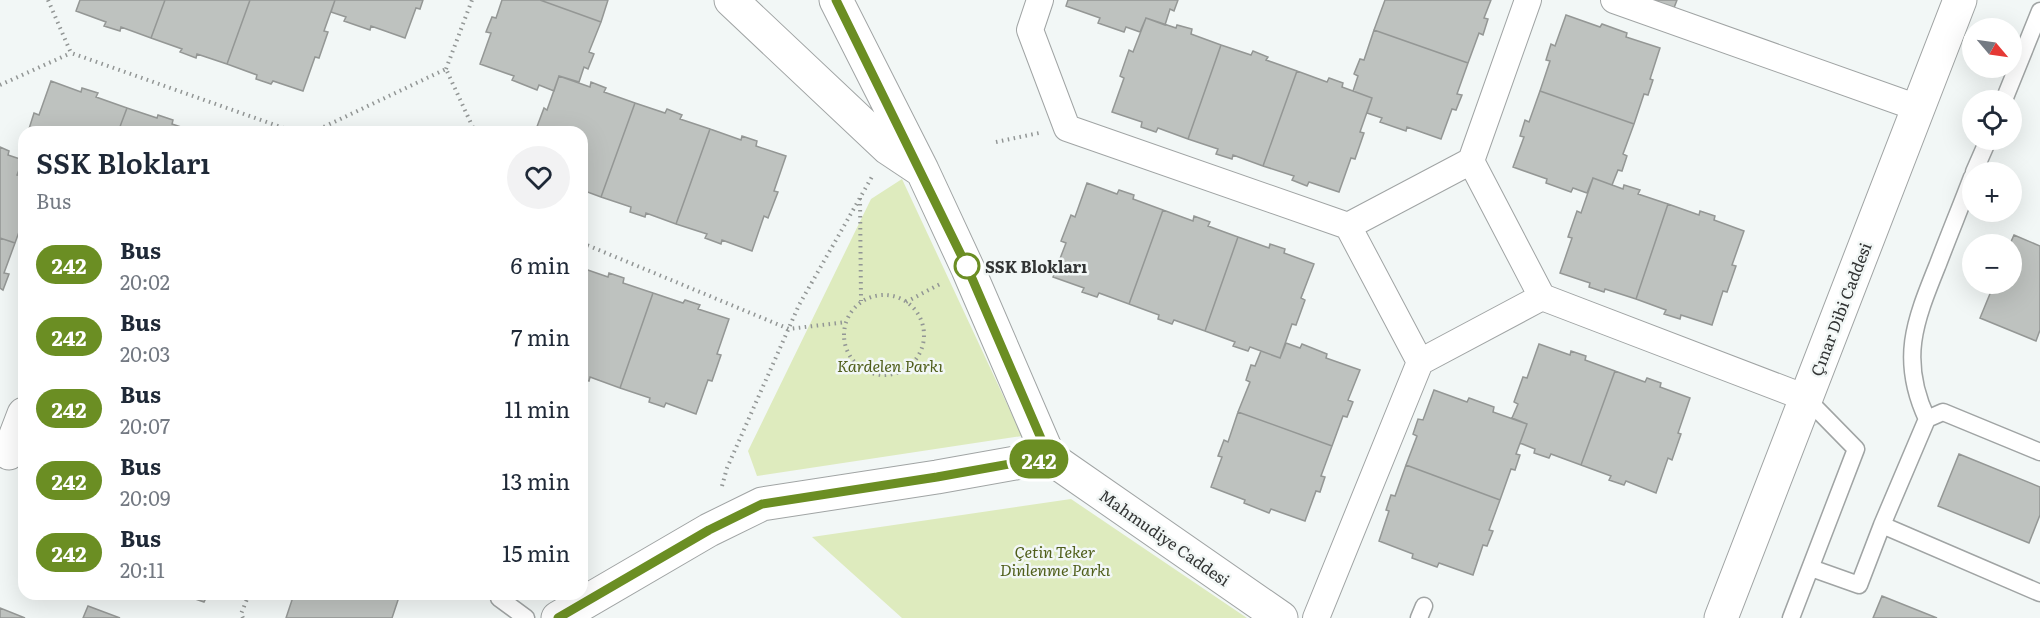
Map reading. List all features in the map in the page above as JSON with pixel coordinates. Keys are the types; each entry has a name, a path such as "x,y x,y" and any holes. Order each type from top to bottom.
{"street":[{"path":"731,0 888,148 922,171"},
{"path":"558,618 709,530 762,504 1049,457 968,269 922,171 836,0"},
{"path":"1040,0 1030,30 1067,128 1348,226 1420,362"},
{"path":"1348,226 1471,161 1528,0"},
{"path":"1614,0 1918,108"},
{"name":"Çınar Dibi Caddesi","path":"1721,618 1960,0"},
{"path":"1471,161 1542,297 1806,398"},
{"path":"1316,618 1420,362 1542,297"},
{"path":"11,453 18,432"},
{"name":"Mahmudiye Caddesi","path":"1049,457 1281,618"}],"lane":[{"path":"2008,90 2040,10"},
{"path":"1811,568 1859,585 1927,419 1913,377 1914,328 1962,203"},
{"path":"1791,618 1856,449 1806,398"},
{"path":"1927,419 1943,412 2040,452"},
{"path":"1882,525 2040,593"},
{"path":"502,600 526,618"}],"path":[{"path":"48,0 71,53"},
{"path":"326,126 446,69 472,0"},
{"path":"0,85 71,53 278,126"},
{"path":"446,69 472,126"},
{"path":"996,142 1067,128"},
{"path":"709,530 727,468 789,329 888,148"},
{"path":"860,197 861,302"},
{"path":"588,245 789,329 846,322"},
{"path":"884,295 896,297 906,302 916,312 922,324 924,338 921,351 902,371 890,376 876,375 863,370 853,361 846,349 844,335 846,322 861,302 884,295"},
{"path":"243,618 241,614 247,600"}],"green space":[{"name":"Kardelen Parkı","path":"902,179 1022,436 757,476 748,451 871,199"},
{"name":"Çetin Teker Dinlenme Parkı","path":"1071,499 1247,618 902,618 812,537"}],"building":[{"path":"80,0 165,0 151,38 121,27 120,31 104,26 106,22 76,11"},
{"path":"165,0 250,0 227,64 197,54 196,58 180,52 182,49 151,38"},
{"path":"250,0 335,0 324,31 328,32 319,58 315,57 303,91 273,81 271,84 256,79 257,75 227,64"},
{"path":"335,0 423,0 420,9 416,8 405,38 371,26 370,30 344,21 346,17 331,12"},
{"path":"502,0 540,0 601,22 589,52 594,54 588,69 584,67 579,82 559,76 554,91 539,85 537,90 512,80 514,76 480,64 491,33 486,32 492,17 496,18"},
{"path":"540,0 608,0 601,22"},
{"path":"1068,0 1178,0 1174,11 1170,9 1165,25 1146,18 1140,32 1126,27 1124,32 1098,23 1100,18 1066,6"},
{"path":"1385,0 1491,0 1484,18 1488,19 1483,35 1479,33 1468,63 1374,30"},
{"path":"1624,0 1677,0 1672,13"},
{"path":"1566,15 1600,27 1602,24 1627,33 1626,37 1660,48 1650,79 1653,80 1648,95 1644,94 1634,124 1540,91 1550,61 1546,60 1551,44 1555,46"},
{"path":"1146,18 1176,28 1177,25 1192,29 1191,34 1221,45 1188,139 1158,128 1156,132 1141,127 1142,122 1112,112 1124,78 1120,76 1129,50 1133,52"},
{"path":"1374,30 1468,63 1457,94 1462,95 1456,110 1452,109 1441,139 1407,127 1406,131 1380,122 1382,118 1367,113 1372,98 1353,91 1358,76 1354,74 1360,59 1364,60"},
{"path":"1221,45 1251,55 1253,51 1268,57 1266,60 1297,71 1263,166 1233,155 1232,159 1216,154 1218,149 1188,139"},
{"path":"1297,71 1327,82 1329,78 1343,83 1342,87 1372,98 1360,132 1364,133 1355,159 1351,158 1339,192 1309,182 1307,186 1292,180 1294,176 1263,166"},
{"path":"559,76 590,87 591,82 606,88 604,92 635,103 601,197 588,192 588,126 537,126 544,108 547,110"},
{"path":"51,81 81,92 82,88 98,93 96,97 127,108 120,126 30,126 34,113 39,115"},
{"path":"1540,91 1634,124 1623,154 1627,156 1622,171 1618,170 1612,185 1593,178 1587,193 1573,188 1571,192 1546,183 1547,179 1513,167 1524,137 1520,136 1525,120 1529,122"},
{"path":"635,103 665,113 667,109 682,115 680,119 710,129 676,224 646,213 645,217 630,212 631,207 601,197"},
{"path":"127,108 157,118 158,115 173,120 172,124 178,126 120,126"},
{"path":"710,129 741,140 742,136 757,141 756,146 786,156 774,191 778,192 768,218 764,216 752,251 722,240 721,244 705,238 707,234 676,224"},
{"path":"0,147 9,151 8,155 18,158 18,235 15,243 0,238"},
{"path":"1593,178 1623,189 1624,185 1640,190 1638,194 1668,204 1636,299 1605,289 1604,292 1589,287 1590,283 1560,273 1572,238 1568,237 1577,211 1581,213"},
{"path":"1087,183 1117,194 1119,190 1134,195 1133,199 1163,210 1129,304 1099,293 1097,297 1082,292 1084,288 1053,277 1066,243 1061,241 1071,215 1075,217"},
{"path":"1668,204 1699,215 1700,211 1715,216 1714,220 1744,231 1732,265 1736,266 1727,292 1723,291 1712,325 1681,315 1680,319 1664,314 1666,310 1636,299"},
{"path":"1163,210 1193,221 1194,216 1210,222 1208,226 1238,237 1205,331 1174,320 1172,324 1158,319 1159,315 1129,304"},
{"path":"1238,237 1269,248 1270,244 1285,249 1284,253 1314,264 1301,298 1305,300 1296,325 1292,324 1280,358 1250,347 1248,351 1233,346 1235,342 1205,331"},
{"path":"0,238 15,243 4,273 9,274 3,290 0,288"},
{"path":"2022,238 2040,246 2040,330 2036,341 1980,318 1990,294 2022,294"},
{"path":"588,270 608,277 609,273 624,278 623,283 653,293 620,388 590,377 589,381"},
{"path":"653,293 683,303 685,300 700,305 698,309 729,319 717,354 721,355 712,381 708,380 696,414 666,403 664,407 649,402 650,398 620,388"},
{"path":"1286,343 1300,348 1302,344 1327,354 1326,358 1360,370 1348,400 1353,402 1347,417 1343,416 1332,446 1238,412 1250,382 1246,380 1251,365 1255,366 1261,351 1280,358"},
{"path":"1539,344 1570,355 1571,351 1586,356 1585,360 1615,371 1581,465 1551,454 1549,458 1534,453 1535,449 1520,443 1527,424 1512,418 1518,404 1514,402 1523,377 1527,378"},
{"path":"1615,371 1645,382 1647,378 1661,383 1660,387 1690,398 1672,460 1668,458 1656,493 1626,481 1624,485 1609,480 1611,476 1581,465"},
{"path":"1434,390 1467,402 1469,398 1494,407 1493,412 1527,424 1516,454 1520,455 1515,470 1511,469 1500,500 1406,465 1417,436 1413,434 1418,419 1423,420"},
{"path":"1238,412 1332,446 1321,476 1325,477 1320,492 1316,491 1305,521 1271,509 1269,513 1244,503 1245,500 1211,487 1222,457 1218,456 1224,440 1228,442"},
{"path":"1959,454 2040,487 2040,515 2029,543 1938,506"},
{"path":"1406,465 1500,500 1489,530 1493,531 1487,546 1483,545 1473,575 1439,563 1437,567 1412,558 1413,554 1379,541 1389,511 1386,510 1391,495 1395,496"},
{"path":"1882,596 1937,618 1873,618"},
{"path":"292,600 398,600 392,618 286,618"},
{"path":"88,606 120,618 83,618"},
{"path":"0,608 25,618 0,618"}],"bus line":[{"name":"242","path":"558,618 709,530 762,504 1049,457 968,269 922,171 836,0"}],"place":[{"name":"SSK Blokları","path":"967,266"}]}
